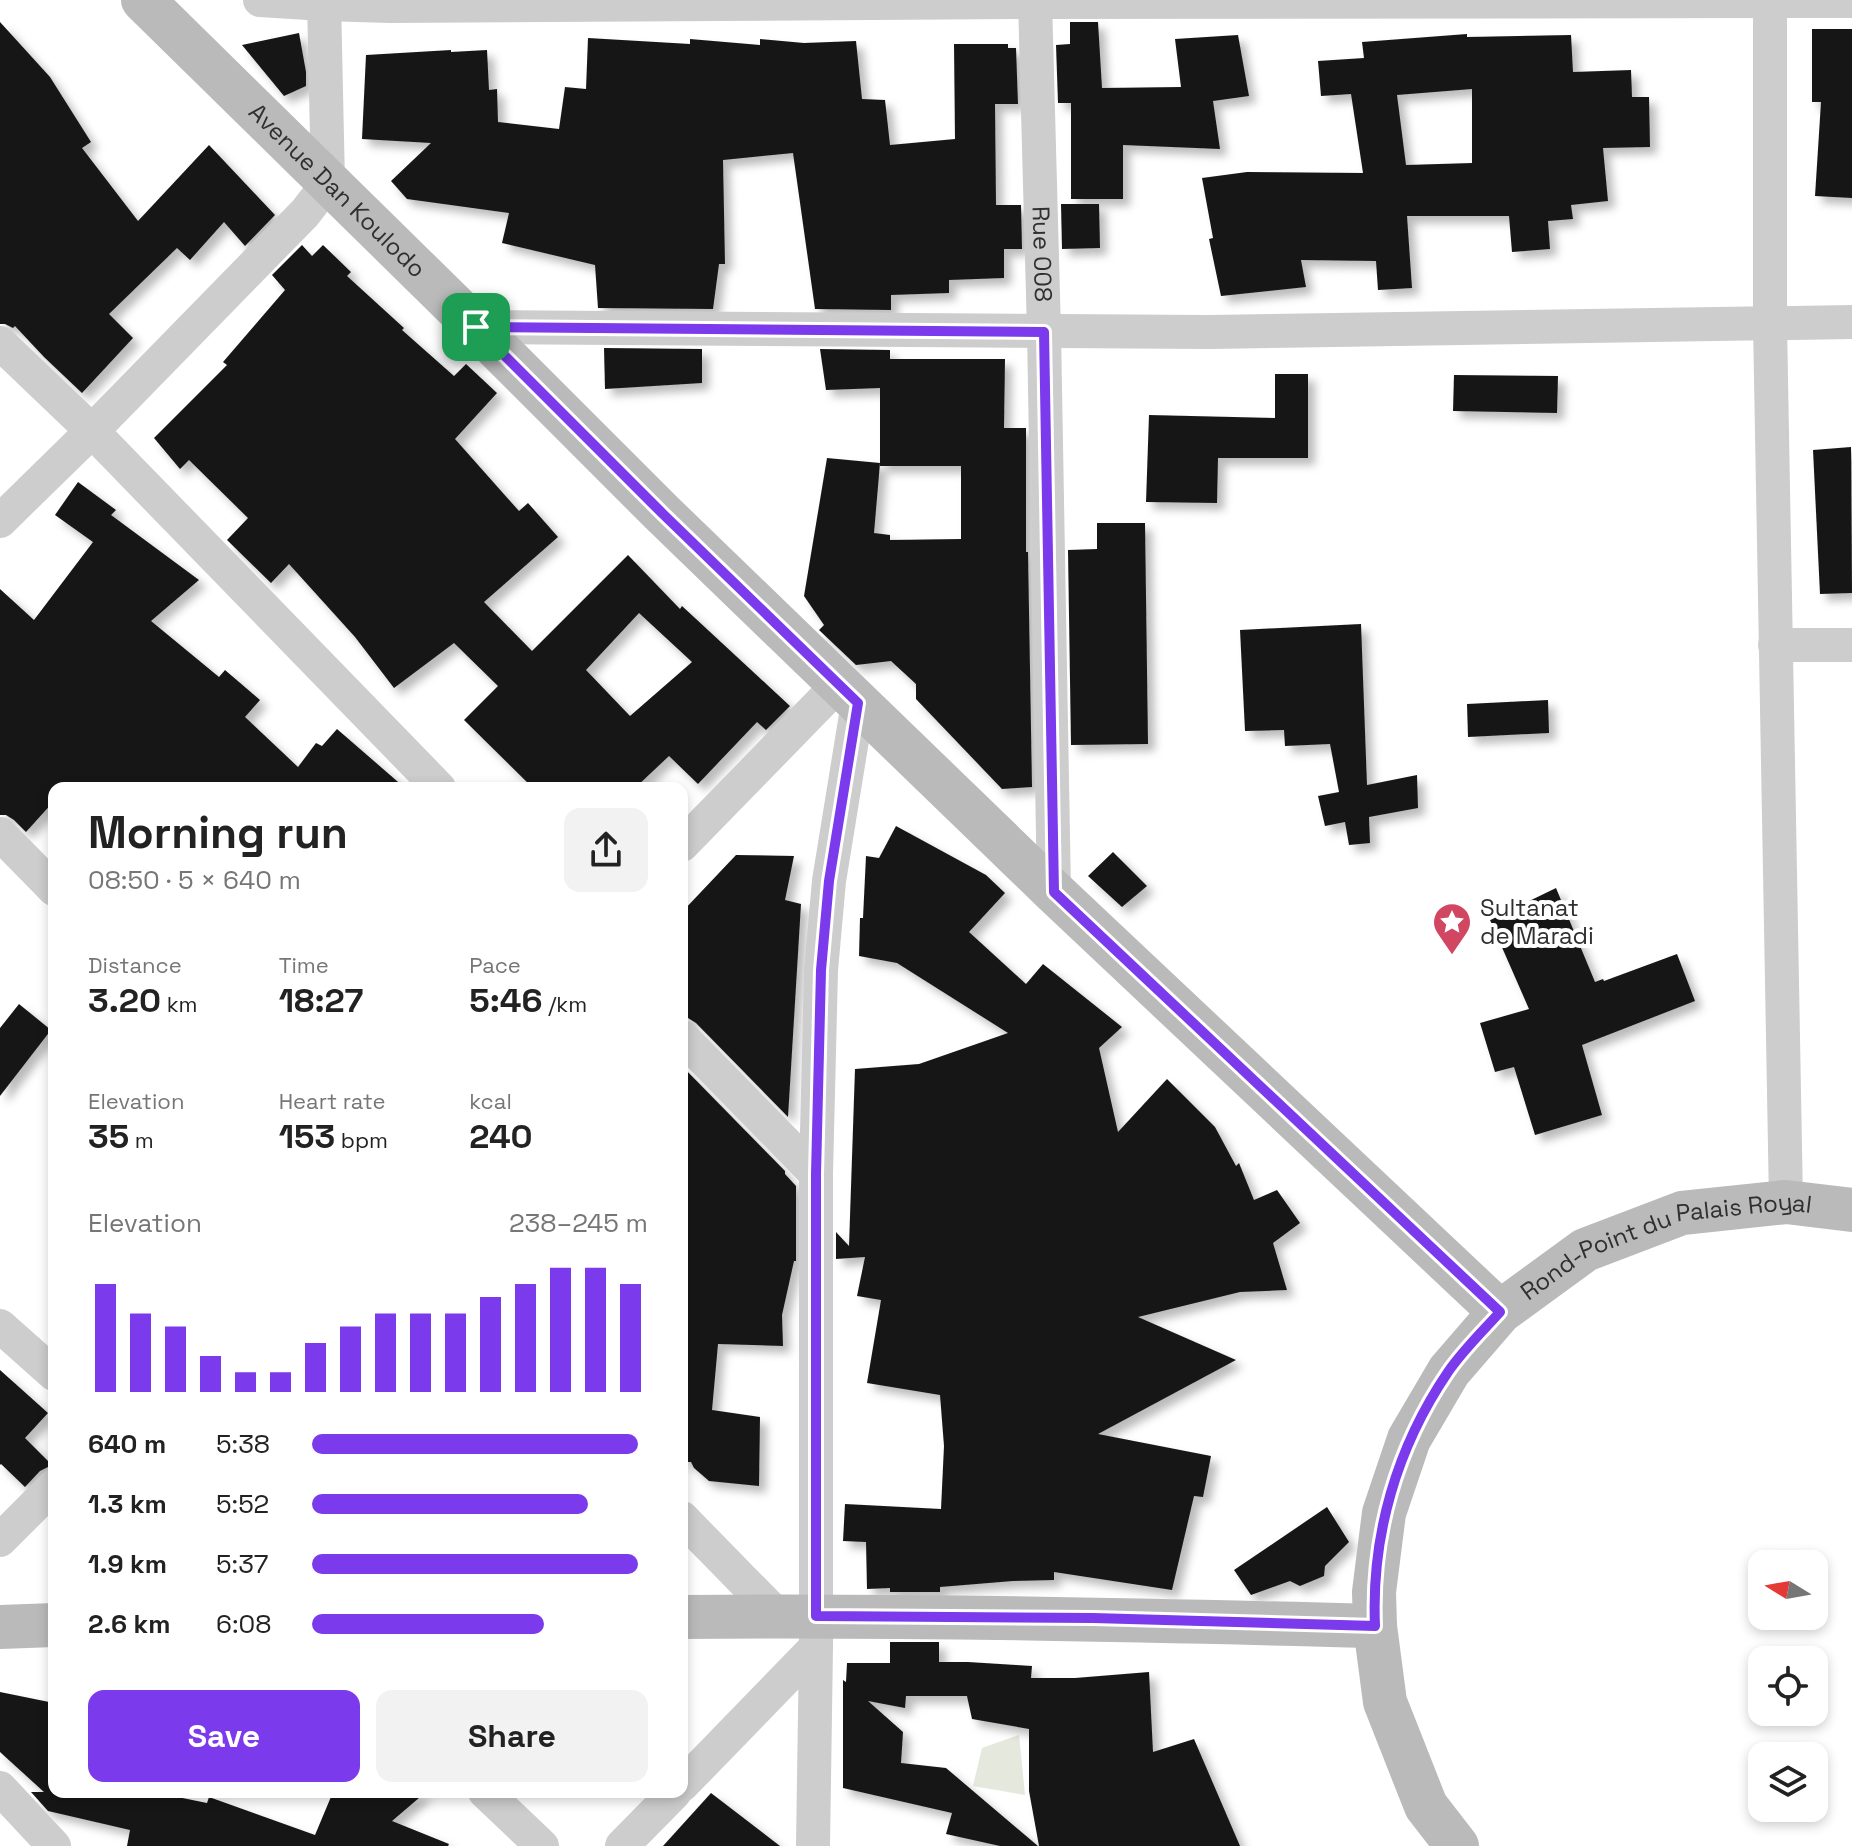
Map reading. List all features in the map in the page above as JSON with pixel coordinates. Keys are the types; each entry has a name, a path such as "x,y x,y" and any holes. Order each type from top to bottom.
{"street":[{"name":"Avenue Dan Koulodo","path":"143,0 849,694 1054,892 1500,1312"},
{"path":"260,0 390,6 1036,1 1852,1"},
{"name":"Rue 008","path":"1036,1 1054,892"},
{"path":"1770,1 1770,323 1786,1202"},
{"path":"0,521 305,213 328,183 324,2"},
{"path":"476,327 1209,332 1852,322"},
{"path":"0,343 92,431 433,782"},
{"path":"1775,645 1852,645"},
{"path":"688,840 849,694"},
{"path":"813,1846 803,1627 821,970 849,694"},
{"path":"0,834 48,883"},
{"path":"688,1043 816,1174"},
{"name":"Rond-Point du Palais Royal","path":"1457,1846 1426,1806 1385,1702 1374,1592 1384,1513 1409,1439 1449,1371 1500,1312 1585,1250 1682,1213 1786,1202 1852,1210"},
{"path":"0,1326 48,1369"},
{"path":"0,1540 48,1492"},
{"path":"688,1523 803,1627"},
{"path":"688,1617 803,1627 1093,1618 1375,1626"},
{"path":"0,1627 48,1625"},
{"path":"688,1777 803,1627"},
{"path":"0,1788 54,1846"},
{"path":"491,1798 542,1846"},
{"path":"622,1846 669,1798"}],"shaded area":[{"path":"1019,1735 1025,1795 973,1786 982,1748"}],"building":[{"path":"0,22 50,77 91,142 82,148 138,221 209,145 275,215 245,246 224,222 190,260 177,248 109,314 133,338 82,393 15,326 0,324"},
{"path":"1070,22 1098,22 1102,88 1181,87 1175,39 1238,35 1249,96 1213,101 1220,149 1123,145 1123,199 1071,199 1071,103 1058,103 1056,45 1070,44"},
{"path":"1812,29 1852,29 1852,198 1815,196 1821,102 1812,102"},
{"path":"299,33 306,86 284,96 242,45"},
{"path":"1467,34 1467,37 1571,35 1573,72 1631,70 1632,97 1649,97 1650,147 1603,148 1608,201 1571,205 1573,219 1548,221 1550,249 1512,252 1509,216 1407,216 1412,288 1378,290 1376,261 1301,260 1306,287 1221,296 1209,239 1213,238 1202,178 1247,172 1363,173 1351,94 1321,96 1318,61 1364,58 1362,42","holes":["1472,89 1472,163 1406,165 1397,95"]},
{"path":"588,38 690,44 690,39 760,45 760,39 804,43 856,41 862,99 885,100 890,145 955,139 954,44 1008,44 1008,48 1016,48 1018,104 995,104 996,205 1021,205 1022,249 1004,249 1004,278 949,280 949,293 891,295 891,310 815,309 793,153 723,160 725,264 719,264 713,309 598,308 595,265 502,243 509,213 407,199 391,181 431,143 362,139 366,55 487,50 489,90 497,89 498,122 559,129 565,87 586,89"},
{"path":"1061,204 1099,204 1100,248 1062,249"},
{"path":"302,245 312,256 323,245 351,272 347,276 454,376 466,364 497,393 455,439 519,511 528,503 558,537 484,602 532,651 628,555 680,609 682,606 790,706 766,730 757,722 698,784 669,756 641,782 527,782 464,720 498,686 454,643 394,688 355,637 289,564 271,583 227,540 248,518 189,460 180,469 154,438 227,365 223,362 285,290 272,275","holes":["639,613 692,662 630,716 586,670"]},
{"path":"604,348 702,349 702,383 605,389"},
{"path":"820,349 890,350 890,359 1005,359 1004,428 1026,428 1032,787 1002,789 916,699 916,684 891,661 856,665 819,630 824,625 804,596 827,458 880,463 880,388 826,390","holes":["880,463 880,466 961,466 961,539 890,540 890,535 874,533"]},
{"path":"1275,374 1308,374 1308,458 1218,458 1217,503 1146,502 1149,415 1275,418"},
{"path":"1454,375 1558,376 1557,413 1453,411"},
{"path":"1851,447 1852,593 1820,594 1813,450"},
{"path":"78,482 116,510 111,515 199,580 151,621 219,677 225,670 260,700 245,717 298,767 316,743 322,746 337,729 398,782 48,782 48,808 26,832 14,820 0,815 0,589 34,620 93,542 55,515"},
{"path":"1097,523 1145,523 1148,744 1071,745 1068,550 1097,549"},
{"path":"1361,624 1367,785 1417,775 1418,808 1369,817 1370,843 1349,845 1345,822 1325,826 1318,796 1339,792 1330,744 1285,746 1284,730 1245,731 1240,630"},
{"path":"1548,700 1549,733 1468,737 1467,704"},
{"path":"896,826 986,875 1005,893 969,932 1026,984 1043,964 1122,1027 1099,1048 1118,1132 1167,1079 1215,1127 1236,1166 1239,1163 1254,1200 1277,1190 1300,1223 1273,1243 1287,1290 1240,1292 1138,1317 1236,1360 1098,1434 1211,1456 1203,1497 1194,1496 1172,1590 1054,1572 1054,1580 940,1587 940,1592 867,1589 866,1542 843,1541 845,1504 941,1509 944,1446 940,1395 867,1383 881,1300 857,1296 865,1257 836,1259 836,1232 849,1246 855,1069 919,1064 1008,1033 897,963 859,956 866,856 879,858"},
{"path":"1113,852 1147,886 1122,907 1088,876"},
{"path":"736,855 794,856 785,900 801,904 788,1117 688,1018 688,906"},
{"path":"1556,888 1595,982 1677,954 1695,1001 1582,1045 1602,1115 1535,1135 1514,1067 1495,1072 1480,1023 1529,1009 1490,920"},
{"path":"19,1004 48,1028 48,1034 0,1096 0,1028"},
{"path":"688,1072 796,1186 796,1261 782,1315 783,1346 718,1344 712,1410 760,1417 759,1486 709,1481 688,1462"},
{"path":"0,1370 48,1413 25,1438 48,1461 48,1467 25,1487 0,1465"},
{"path":"1327,1507 1349,1542 1325,1566 1324,1576 1300,1586 1290,1581 1251,1595 1234,1570"},
{"path":"890,1642 939,1642 939,1662 1032,1666 1031,1678 1149,1672 1153,1752 1194,1739 1240,1846 1039,1846 1029,1791 1029,1729 972,1719 967,1696 906,1696 905,1708 868,1701 903,1732 901,1763 946,1768 1038,1846 1000,1846 946,1834 952,1813 843,1788 843,1680 846,1682 847,1663 890,1663"},
{"path":"0,1692 48,1702 48,1798 182,1798 207,1803 212,1798 315,1835 330,1798 419,1798 392,1821 449,1844 127,1846 130,1830 48,1811 31,1792 44,1792 0,1752"},
{"path":"711,1793 780,1846 663,1846"}],"place":[{"name":"Sultanat de Maradi","path":"1452,956"}],"route":[{"path":"476,327 1044,332 1054,892 1500,1312 1449,1371 1409,1439 1384,1513 1374,1592 1375,1626 1093,1618 816,1616 816,1174 821,970 829,881 858,703 476,327"}]}
